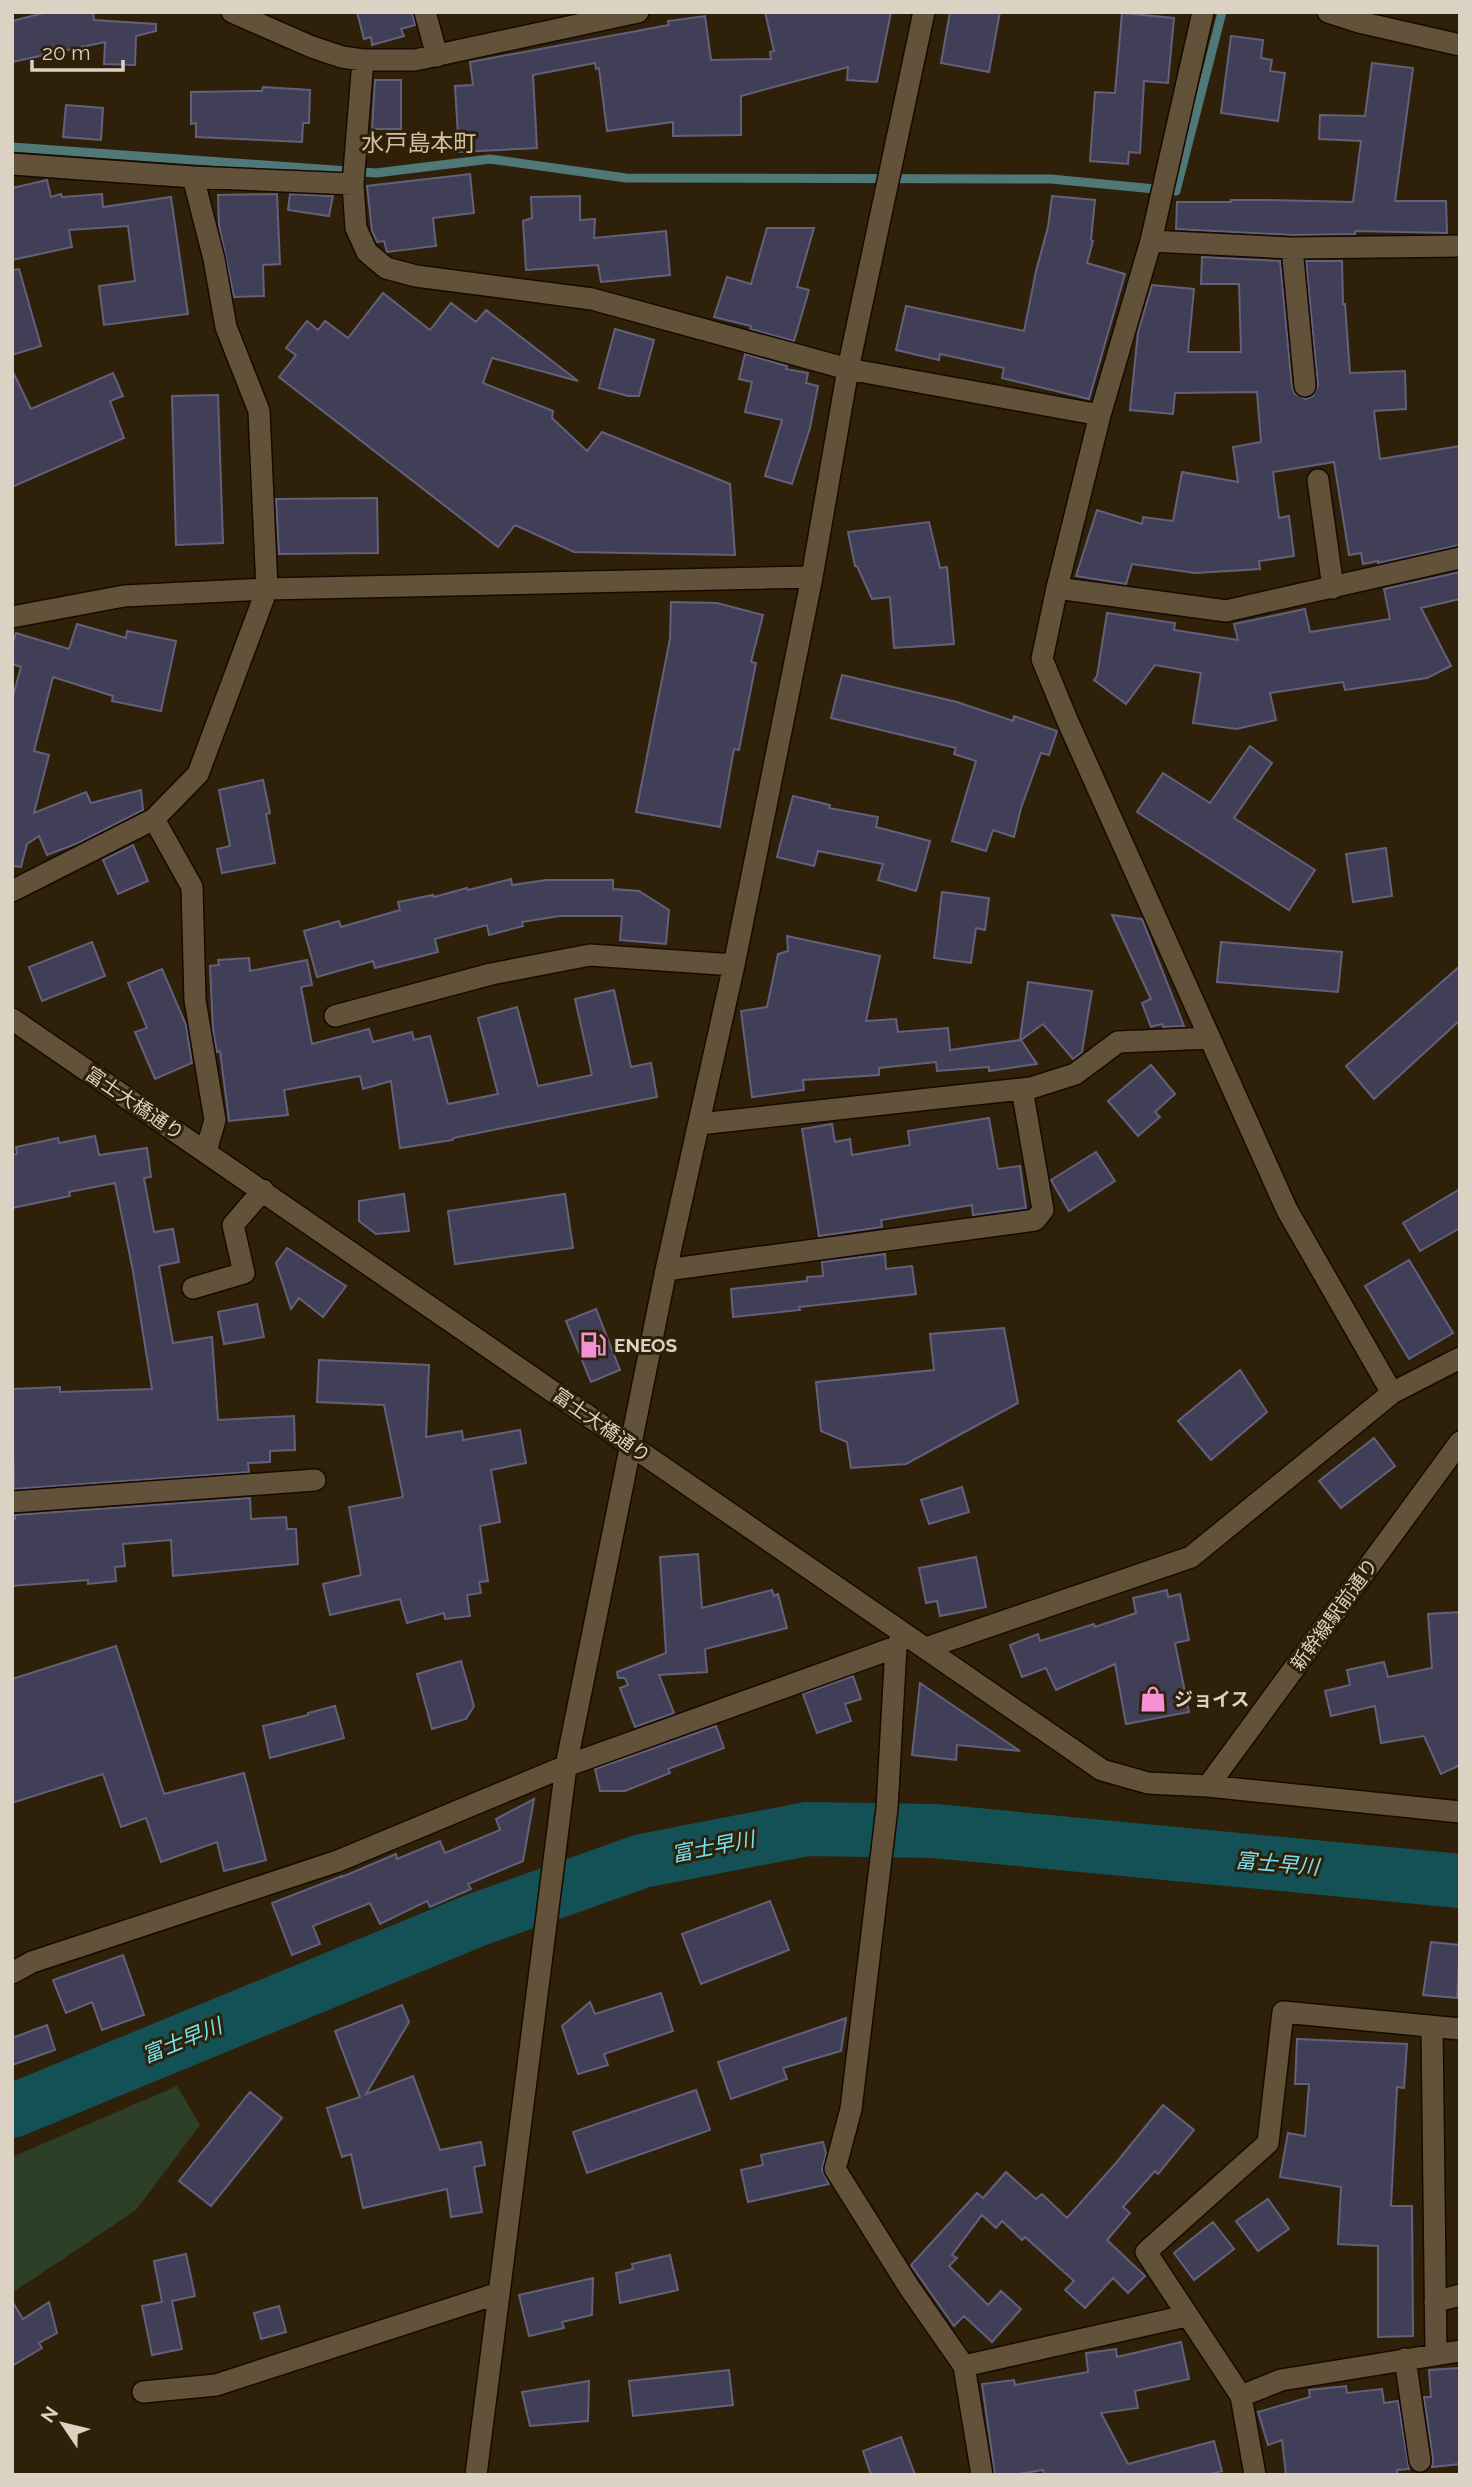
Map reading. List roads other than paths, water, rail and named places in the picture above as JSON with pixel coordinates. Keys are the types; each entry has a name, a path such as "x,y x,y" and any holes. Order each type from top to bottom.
{"street":[{"path":"232,12 312,47 342,57 363,60 415,60 638,12"},
{"path":"425,12 437,56"},
{"path":"476,2475 566,1766 666,1270 734,965 812,577 848,369 924,12"},
{"path":"1203,12 1150,241 1100,415 1056,588 1042,659 1287,1210 1392,1394"},
{"path":"1328,12 1359,22 1460,45"},
{"path":"363,60 353,184 356,228 367,252 386,268 416,276 592,299 848,369 1100,415"},
{"path":"12,164 193,177 353,184"},
{"path":"12,891 154,819 198,774 267,589 259,411 226,327 214,260 193,177"},
{"path":"1150,241 1292,248 1460,246"},
{"path":"1292,248 1305,386"},
{"path":"1318,481 1333,588"},
{"path":"1056,588 1226,611 1460,558"},
{"path":"12,617 124,596 267,589 812,577"},
{"path":"154,819 192,887 195,1000 215,1120 206,1151"},
{"path":"335,1016 491,974 590,955 734,965"},
{"name":"富士大橋通り","path":"12,1019 631,1445 900,1640 926,1648 1102,1770 1148,1783 1208,1786 1460,1812"},
{"path":"699,1124 1022,1089 1075,1074 1118,1042 1210,1038"},
{"path":"666,1270 1035,1220 1043,1210 1022,1089"},
{"path":"193,1288 244,1273 233,1225 263,1190"},
{"path":"926,1648 1191,1557 1392,1394 1460,1358"},
{"name":"新幹線駅前通り","path":"1208,1786 1460,1442"},
{"path":"12,1503 315,1480"},
{"path":"12,1973 32,1962 338,1861 566,1766 900,1640 887,1808 851,2109 835,2169 909,2287 964,2366 982,2475"},
{"path":"1255,2475 1241,2396 1146,2252 1268,2143 1283,2012 1460,2029"},
{"path":"1432,2026 1436,2354"},
{"path":"143,2392 216,2385 499,2293"},
{"path":"1435,2302 1460,2295"},
{"path":"964,2366 1186,2316"},
{"path":"1241,2396 1281,2380 1460,2351"},
{"path":"1405,2359 1420,2461"}],"waterway":[{"path":"12,147 376,173 490,159 626,178 1051,179 1176,191 1222,12"},
{"name":"富士早川","path":"12,2111 476,1920 642,1861 807,1829 934,1831 1460,1881"}],"place":[{"name":"ENEOS","path":"593,1345"},
{"name":"ジョイス","path":"1153,1699"}],"district":[{"name":"水戸島本町","path":"419,143"}]}
